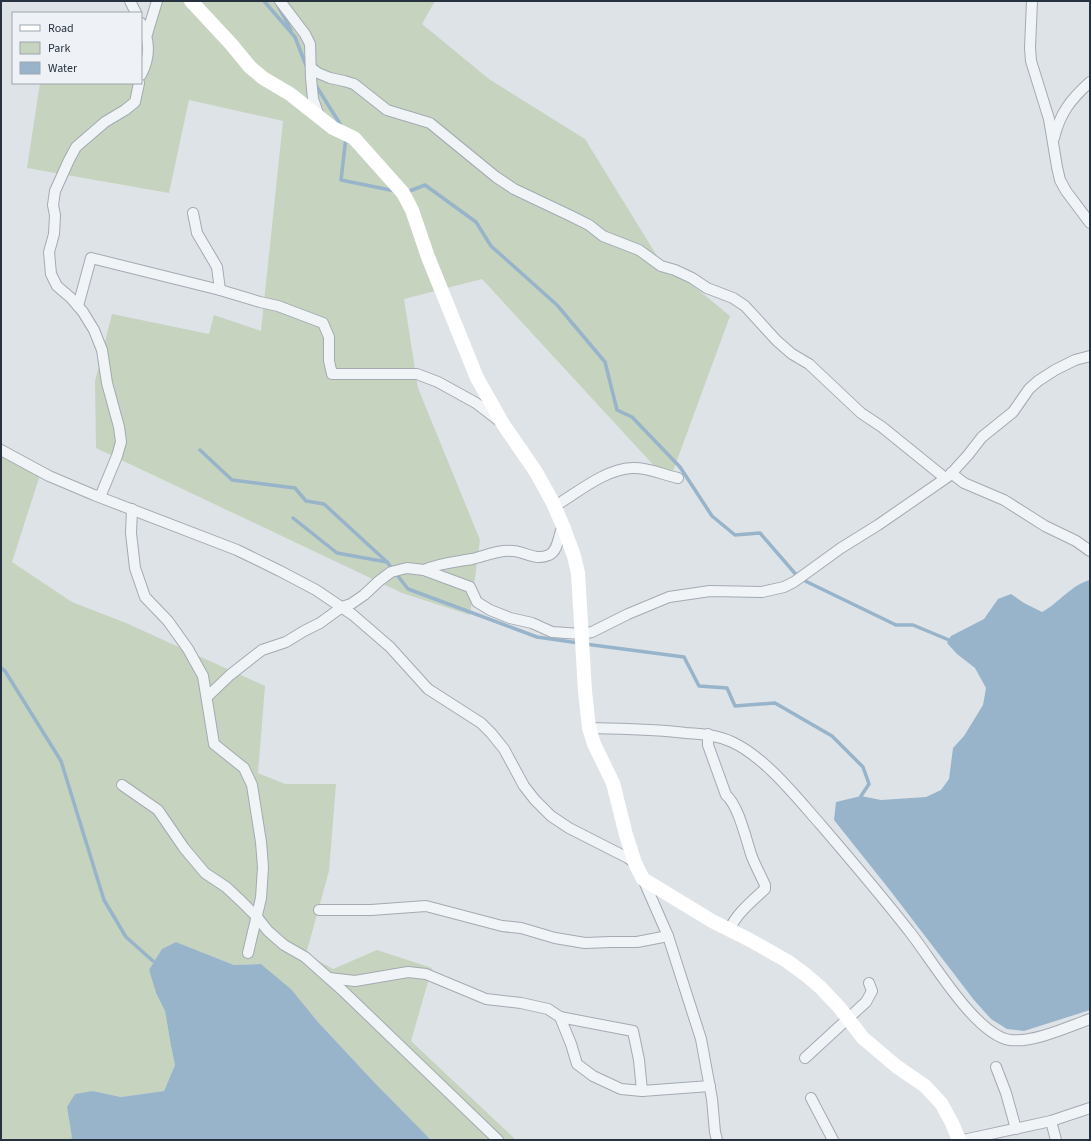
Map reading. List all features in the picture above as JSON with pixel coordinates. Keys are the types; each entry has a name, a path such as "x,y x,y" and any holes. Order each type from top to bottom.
{"street":[{"path":"130,1 136,12"},
{"path":"146,34 157,1"},
{"path":"191,1 250,67 263,78 290,94 333,128 354,138 400,189 412,210 442,294 477,378 503,424 536,472 555,506 574,556 578,573 585,691 589,728 594,744 613,783 620,813 635,863 668,936 701,1039 710,1086 717,1140"},
{"path":"280,1 305,34 310,44 313,99 320,118"},
{"path":"1032,1 1030,48 1031,61 1046,107 1060,180 1066,191 1090,223"},
{"path":"142,25 146,34 148,53 146,66 142,73"},
{"path":"311,68 330,78 354,84 387,110 430,123 496,177 514,188 589,225 603,236 639,250 661,266 675,270 692,278 707,288 733,298 745,306 777,341 792,354 809,364 861,413 948,475 1004,500 1019,511 1076,541 1090,551"},
{"path":"1053,141 1060,117 1077,93 1090,82"},
{"path":"100,497 117,456 121,442 119,427 107,383 102,350 94,330 78,306 57,286 51,274 49,252 54,234 55,215 53,205 56,190 76,147 105,122 125,110 134,102 139,84"},
{"path":"193,213 197,233 217,267 220,290"},
{"path":"78,306 91,258 278,306 323,323 329,337 329,361 332,374 417,374 438,382 476,403 503,424"},
{"path":"207,697 230,675 262,650 286,642 320,623 342,607 351,604 364,595 391,572 407,568 424,570 470,587 477,602 490,610 510,618 532,624 552,632 581,634 592,632 628,614 669,597 710,591 762,592 784,587 794,582 841,548 878,525 948,475 968,455 982,437 1013,412 1029,389 1038,381 1075,360 1090,356"},
{"path":"1,450 49,476 237,550 316,590 353,615 390,647 428,689 481,723 504,749 524,786 551,816 569,828 635,863"},
{"path":"555,506 587,486 617,471 632,468 648,470 678,478"},
{"path":"132,509 131,533 135,568 145,597 168,621 188,649 203,676 214,744 244,768 252,785 261,842 263,867 261,898 248,953"},
{"path":"424,570 434,565 469,559 499,551 514,551 539,557 550,554 558,545 560,531 563,526"},
{"path":"589,728 708,734 732,742 753,754 790,789 910,931 936,969 983,1026 996,1035 1009,1040 1025,1040 1090,1020"},
{"path":"708,734 708,745 726,795 731,801 752,858 765,885 765,889 745,908 731,925 729,930"},
{"path":"122,785 158,810 184,848 205,873 226,887 257,917 268,931 284,945 305,957 329,978 498,1140"},
{"path":"643,879 712,921 787,961 806,975 820,987 863,1038 896,1066 925,1086 941,1103 959,1140"},
{"path":"319,910 371,910 426,906 502,926 521,928 555,938 585,943 637,942 668,936"},
{"path":"329,978 355,981 408,972 426,974 486,999 521,1003 548,1009 560,1018 633,1031 639,1060 642,1091"},
{"path":"805,1058 866,1002 872,991 869,983"},
{"path":"560,1018 571,1044 577,1064 593,1076 621,1088 642,1091 710,1086"},
{"path":"996,1067 1006,1093 1016,1129"},
{"path":"811,1098 833,1140"},
{"path":"963,1140 1051,1121 1090,1108"},
{"path":"1051,1121 1056,1140"}],"green space":[{"path":"159,1 435,1 422,24 489,79 585,139 657,256 730,316 669,482 482,279 404,299 418,388 480,540 470,615 402,593 96,448 95,381 112,314 209,334 214,315 261,331 283,121 189,100 169,193 27,168 40,84 142,84"},
{"path":"1,455 40,475 12,562 72,602 126,623 265,686 258,773 285,784 336,784 329,871 306,954 333,969 377,950 432,968 411,1041 516,1140 431,1140 318,1022 291,989 261,964 234,965 176,942 149,970 156,993 165,1011 175,1065 164,1091 121,1097 93,1091 67,1107 72,1138 69,1140 1,1140"}],"water":[{"path":"1090,580 1090,1010 1024,1031 1007,1029 991,1019 974,1000 834,820 836,802 861,796 881,800 926,797 941,790 949,779 953,748 964,736 983,705 986,688 975,668 957,654 947,643 951,636 984,619 998,599 1011,594 1024,603 1042,612 1083,582"},
{"path":"176,942 234,965 261,964 291,989 318,1022 431,1140 69,1140 72,1138 67,1107 75,1094 93,1091 121,1097 164,1091 175,1065 165,1011 156,993 149,970 162,949"}],"waterway":[{"path":"264,1 295,37 307,68"},
{"path":"277,4 291,30"},
{"path":"315,84 342,127"},
{"path":"346,137 341,180 395,191"},
{"path":"407,192 425,185 476,222 491,246 557,305 605,362 617,410 632,417 680,467 712,516 735,535 760,533 799,578 896,625 913,625 949,640"},
{"path":"200,450 232,480 295,488 306,501 324,504 387,562 408,589 537,637 579,643"},
{"path":"293,518 337,553 387,562"},
{"path":"585,644 684,657 699,686 727,688 735,706 775,703 832,736 863,767 869,784 861,796"},
{"path":"1,668 5,671 61,761 104,900 126,937 153,961"}]}
